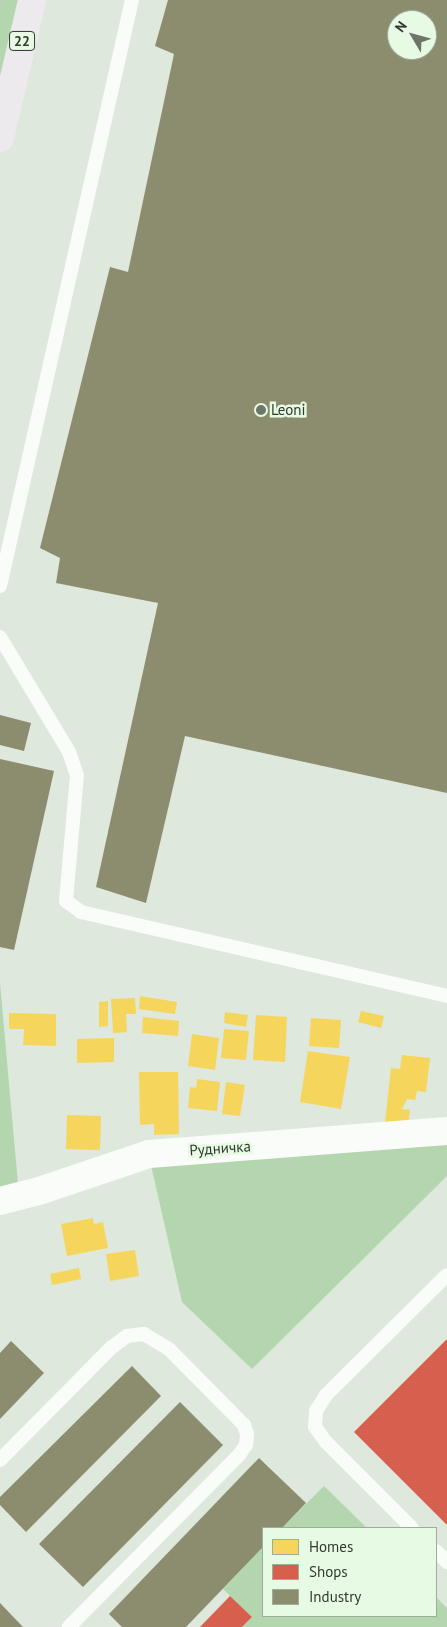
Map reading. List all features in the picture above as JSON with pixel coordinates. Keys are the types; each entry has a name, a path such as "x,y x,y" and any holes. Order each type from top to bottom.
{"main road":[{"name":"22","path":"0,138 32,0"}],"street":[{"name":"Рудничка","path":"0,1201 39,1191 149,1154 447,1131"}],"lane":[{"path":"0,586 132,0"},
{"path":"0,637 70,752 78,775 66,901 81,912 447,996"},
{"path":"411,1527 326,1442 315,1427 316,1411 326,1395 447,1274"},
{"path":"0,1460 112,1347 127,1336 144,1334 169,1349 244,1425 247,1434 246,1446 239,1455 78,1624"},
{"path":"437,1552 447,1562"}],"green space":[{"path":"0,0 32,0 0,139"},
{"path":"0,983 18,1184 0,1188"},
{"path":"447,1142 447,1176 252,1369 182,1302 151,1165"},
{"path":"324,1486 366,1527 283,1527"},
{"path":"262,1548 262,1617 437,1617 437,1598 447,1608 447,1627 242,1627 252,1617 223,1589"}],"building: Homes":[{"path":"140,996 177,1002 175,1014 139,1009"},
{"path":"135,998 136,1014 126,1014 127,1032 113,1033 111,999"},
{"path":"108,1001 108,1026 99,1027 99,1002"},
{"path":"361,1011 384,1016 381,1028 358,1022"},
{"path":"225,1012 248,1015 246,1027 224,1023"},
{"path":"9,1013 56,1014 56,1046 23,1045 24,1029 9,1029"},
{"path":"256,1015 287,1017 285,1062 253,1060"},
{"path":"143,1017 179,1021 178,1036 142,1033"},
{"path":"311,1018 341,1020 339,1048 309,1046"},
{"path":"224,1029 249,1031 246,1060 221,1058"},
{"path":"192,1034 219,1038 215,1070 188,1066"},
{"path":"114,1038 114,1062 77,1063 77,1039"},
{"path":"308,1051 350,1057 341,1109 300,1102"},
{"path":"402,1055 430,1058 426,1092 417,1091 415,1100 407,1099 402,1109 410,1110 408,1126 385,1123 391,1068 400,1069"},
{"path":"139,1072 178,1072 179,1134 154,1135 154,1124 140,1125"},
{"path":"197,1079 220,1082 217,1111 188,1108 190,1087 196,1088"},
{"path":"226,1082 245,1085 240,1116 222,1114"},
{"path":"67,1115 101,1116 100,1150 66,1149"},
{"path":"93,1218 94,1224 103,1222 108,1248 67,1256 61,1224"},
{"path":"135,1250 139,1276 110,1281 106,1254"},
{"path":"79,1268 81,1279 52,1285 50,1274"}],"building: Shops":[{"path":"447,1339 447,1525 354,1432"},
{"path":"230,1596 252,1617 242,1627 200,1627"}],"building: Industry":[{"name":"Leoni","path":"168,0 447,0 447,793 185,736 146,903 96,887 158,603 56,583 60,558 40,548 110,267 128,272 174,54 155,46"},
{"path":"0,715 31,723 24,751 0,745"},
{"path":"0,759 54,771 14,950 0,947"},
{"path":"11,1341 44,1373 0,1419 0,1353"},
{"path":"132,1366 161,1396 26,1532 0,1505 0,1497"},
{"path":"180,1402 223,1445 83,1587 39,1544"},
{"path":"259,1458 306,1503 283,1527 262,1527 262,1548 186,1627 122,1627 109,1614"},
{"path":"0,1603 23,1627 0,1627"}],"place":[{"name":"Leoni","path":"261,410"}]}
